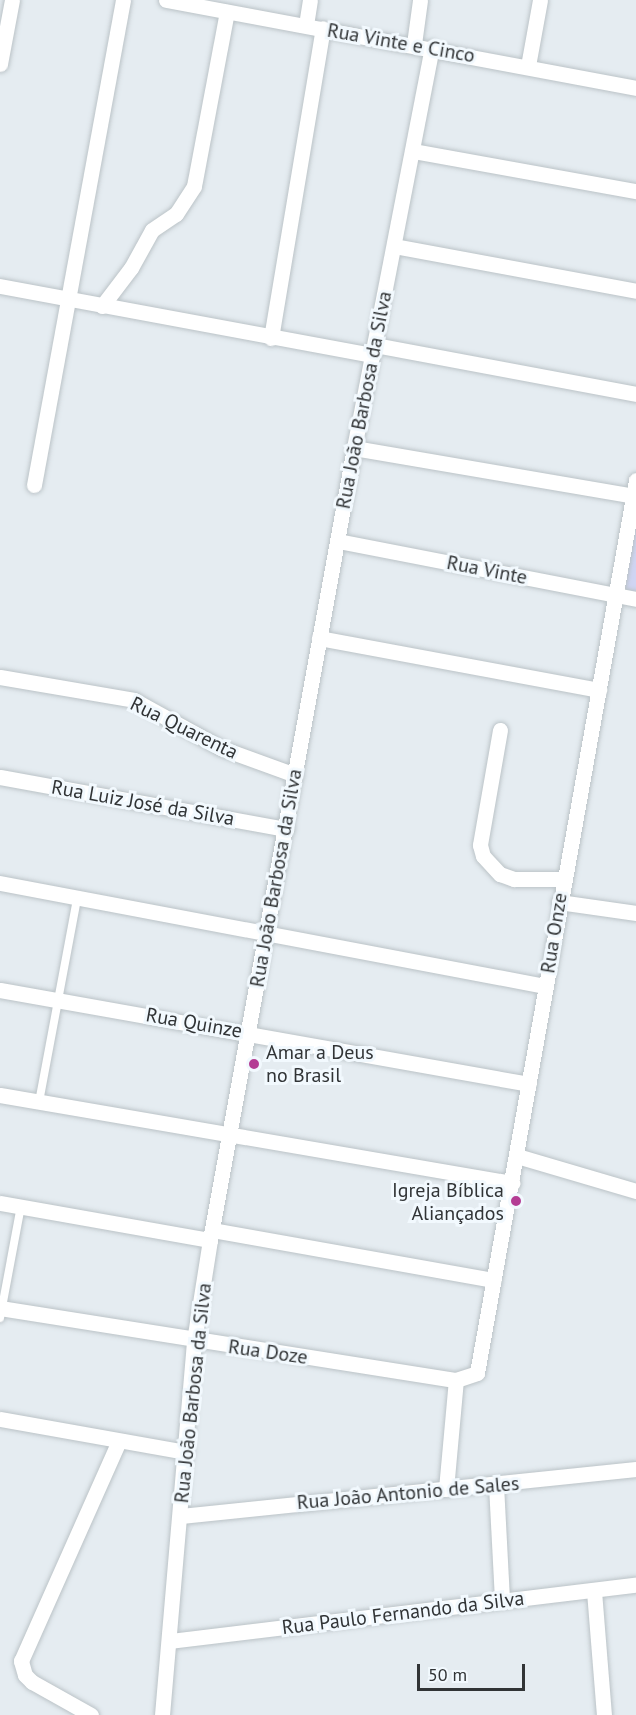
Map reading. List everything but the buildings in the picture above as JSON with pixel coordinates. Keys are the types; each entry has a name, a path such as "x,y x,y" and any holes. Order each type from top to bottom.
{"street":[{"path":"0,64 12,0"},
{"path":"34,485 123,0"},
{"name":"Rua Vinte e Cinco","path":"166,0 208,4 226,12 414,44 636,88"},
{"path":"306,25 310,0"},
{"path":"414,44 420,0"},
{"path":"528,66 540,0"},
{"path":"102,306 131,268 152,230 176,214 194,186 226,12"},
{"path":"272,338 323,28"},
{"name":"Rua João Barbosa da Silva","path":"162,1715 181,1516 194,1341 211,1235 354,448 432,48"},
{"path":"413,151 636,191"},
{"path":"394,246 636,291"},
{"path":"0,286 272,338 374,350 636,394"},
{"path":"354,448 634,496"},
{"name":"Rua Onze","path":"461,1380 473,1378 480,1367 563,879 617,595 636,480"},
{"name":"Rua Vinte","path":"338,541 636,599"},
{"path":"319,638 599,690"},
{"name":"Rua Quarenta","path":"0,677 134,700 221,748 295,775"},
{"path":"500,730 480,845 483,856 500,874 514,879 563,879"},
{"name":"Rua Luiz José da Silva","path":"0,777 286,829"},
{"path":"0,883 267,931 545,986"},
{"path":"559,902 636,913"},
{"name":"Rua Quinze","path":"0,990 529,1084"},
{"path":"0,1095 229,1132 512,1183"},
{"path":"516,1156 636,1191"},
{"path":"0,1203 494,1281"},
{"name":"Rua Doze","path":"1,1311 461,1380"},
{"path":"446,1489 461,1380"},
{"path":"0,1419 186,1452"},
{"path":"91,1715 32,1682 22,1669 27,1642 118,1441"},
{"name":"Rua João Antonio de Sales","path":"181,1516 636,1469"},
{"path":"496,1485 502,1601"},
{"name":"Rua Paulo Fernando da Silva","path":"170,1641 636,1585"},
{"path":"594,1591 604,1715"}],"lane":[{"path":"39,1102 77,898"},
{"path":"1,1311 21,1206"}],"shaded area":[{"path":"636,523 636,591 625,590"}],"place":[{"name":"Amar a Deus no Brasil","path":"254,1064"},
{"name":"Igreja Bíblica Aliançados","path":"516,1201"}]}
